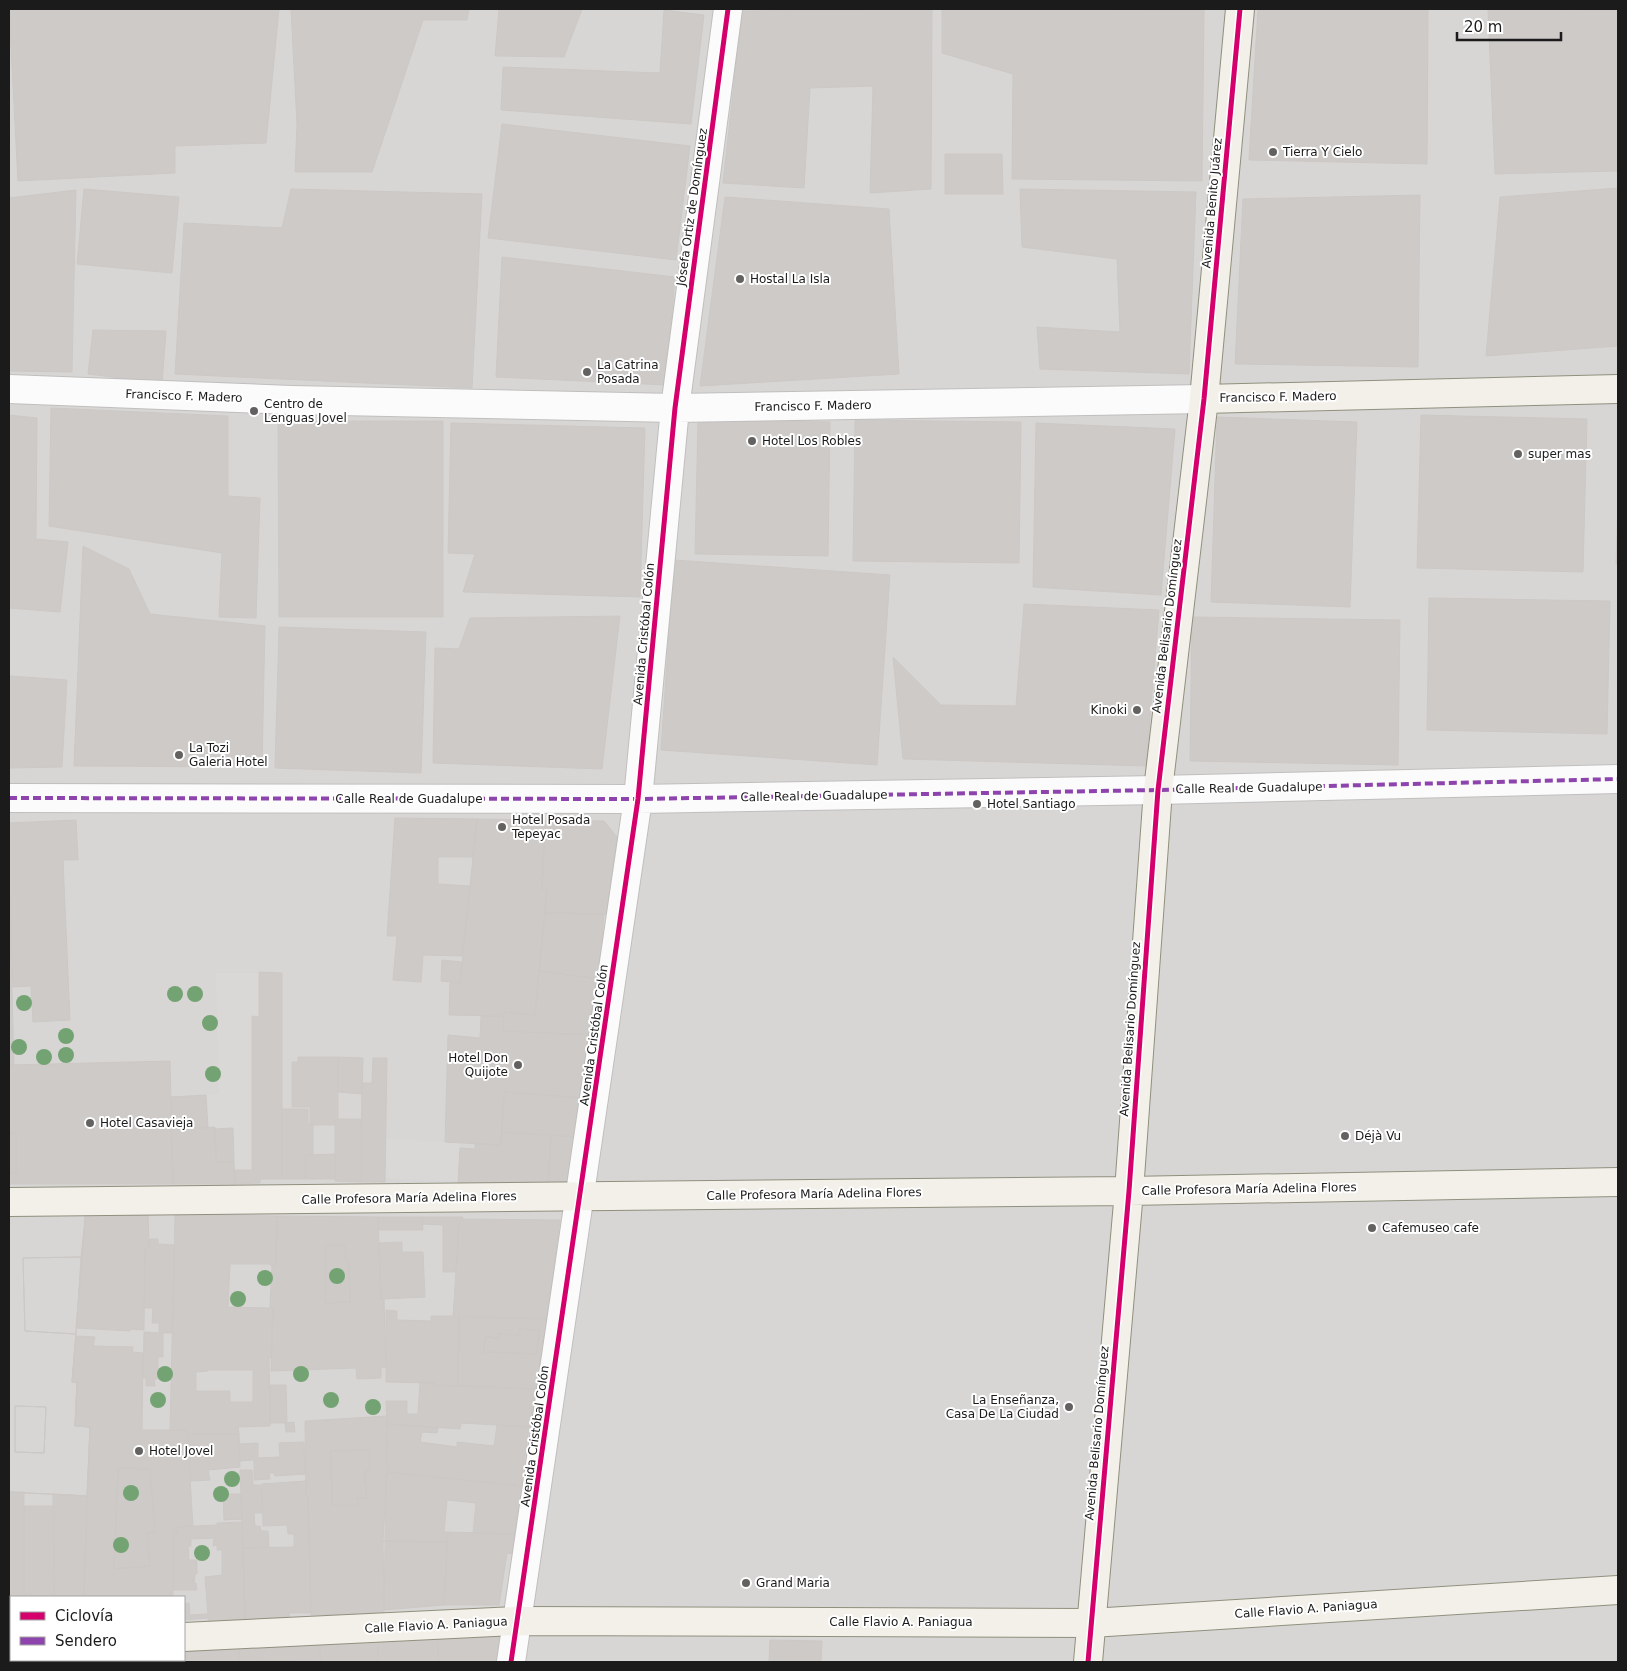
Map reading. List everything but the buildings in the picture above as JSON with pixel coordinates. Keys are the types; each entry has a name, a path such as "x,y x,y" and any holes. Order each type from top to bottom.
{"street":[{"name":"Jósefa Ortiz de Domínguez","path":"675,408 728,9"},
{"name":"Avenida Benito Juárez","path":"1204,399 1240,9"},
{"name":"Francisco F. Madero","path":"9,389 291,400 675,408 1204,399 1618,389"},
{"name":"Avenida Belisario Domínguez","path":"1088,1662 1129,1192 1158,790 1204,399"},
{"name":"Avenida Cristóbal Colón","path":"511,1662 581,1197 638,799 675,408"},
{"name":"Calle Real de Guadalupe","path":"9,798 638,799 1158,790 1618,779"},
{"name":"Calle Profesora María Adelina Flores","path":"9,1202 1129,1192 1618,1182"},
{"name":"Calle Flavio A. Paniagua","path":"185,1637 518,1621 1091,1623 1618,1590"}],"shaded area":[{"path":"9,9 1618,9 1618,1662 9,1662"},
{"path":"216,973 282,973 282,1179 260,1179 259,1170 234,1170 215,1127 171,1129 171,1097 219,1094"},
{"path":"385,1139 460,1143 458,1181 385,1178"}],"marked path":[{"path":"9,798 638,799 1158,790 1618,779"}],"cycle path":[{"path":"511,1662 638,799 675,408 728,9"},
{"path":"1088,1662 1129,1191 1158,790 1204,399 1240,9"}],"place":[{"name":"Tierra Y Cielo","path":"1273,152"},
{"name":"Hostal La Isla","path":"740,279"},
{"name":"La Catrina Posada","path":"587,372"},
{"name":"Centro de Lenguas Jovel","path":"254,411"},
{"name":"Hotel Los Robles","path":"752,441"},
{"name":"super mas","path":"1518,454"},
{"name":"Kinoki","path":"1137,710"},
{"name":"La Tozi Galeria Hotel","path":"179,755"},
{"name":"Hotel Santiago","path":"977,804"},
{"name":"Hotel Posada Tepeyac","path":"502,827"},
{"name":"Hotel Don Quijote","path":"518,1065"},
{"name":"Hotel Casavieja","path":"90,1123"},
{"name":"Déjà Vu","path":"1345,1136"},
{"name":"Cafemuseo cafe","path":"1372,1228"},
{"name":"La Enseñanza, Casa De La Ciudad","path":"1069,1407"},
{"name":"Hotel Jovel","path":"139,1451"},
{"name":"Grand Maria","path":"746,1583"}]}
